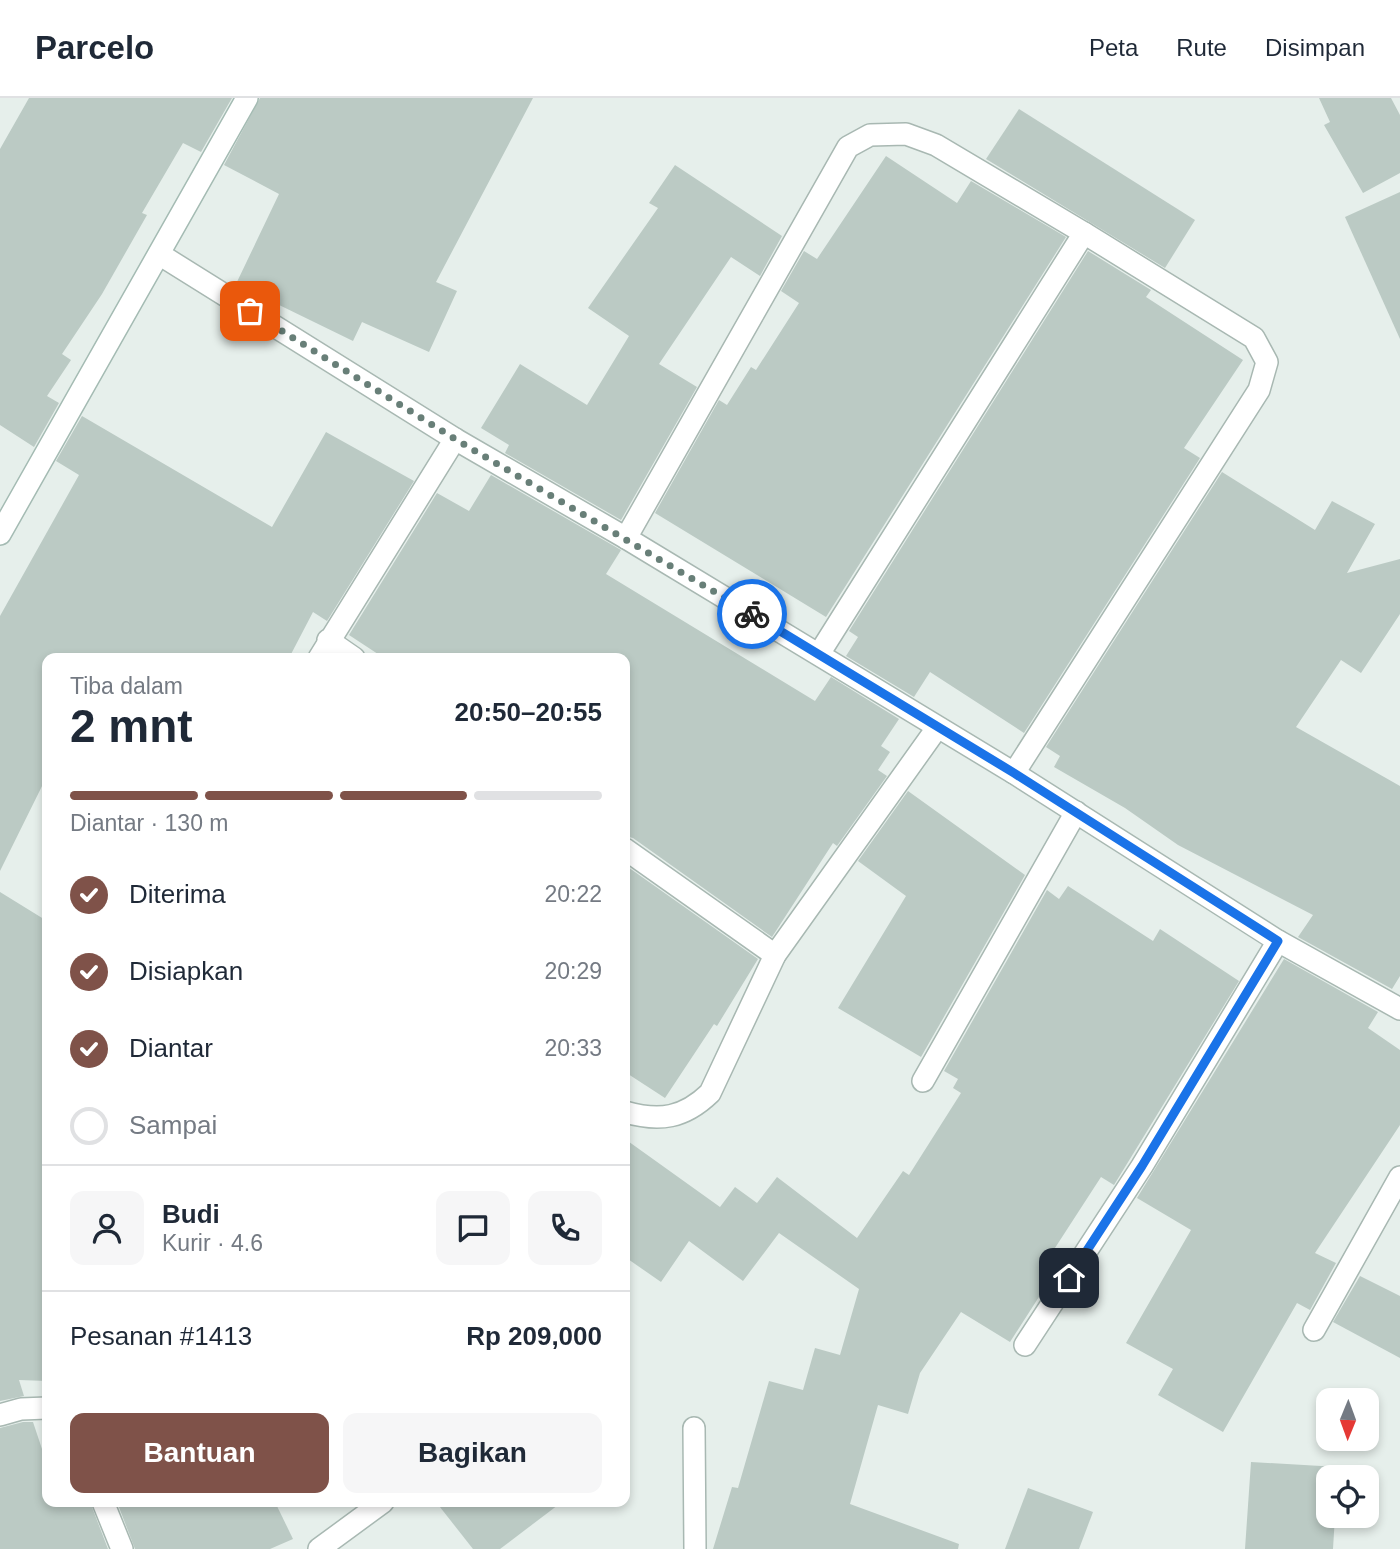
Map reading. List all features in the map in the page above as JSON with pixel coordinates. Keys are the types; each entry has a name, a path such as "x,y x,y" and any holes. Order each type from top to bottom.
{"street":[{"path":"0,534 247,98"},
{"path":"625,538 848,147 870,135 906,134 926,141 1084,233 1254,338 1267,362 1259,390 1014,773"},
{"path":"819,654 1084,233"},
{"path":"159,254 455,439 625,538 1014,773 1278,941 1400,1009"},
{"path":"323,649 455,439"},
{"path":"630,1113 649,1119 672,1118 695,1107 710,1093 775,955 937,728"},
{"path":"923,1081 1076,812"},
{"path":"630,853 775,955"},
{"path":"1026,1345 1142,1166 1278,941"},
{"path":"1314,1330 1400,1177"},
{"path":"0,1415 20,1409 42,1408"},
{"path":"694,1428 695,1549"},
{"path":"105,1507 122,1549"},
{"path":"319,1549 376,1507"}],"building":[{"path":"29,98 232,98 201,152 183,143 142,213 147,215 102,294 62,354 71,360 47,396 59,403 34,447 0,425 0,149"},
{"path":"260,98 533,98 436,282 457,291 429,352 362,322 353,341 236,284 279,194 224,165"},
{"path":"1319,98 1391,98 1400,115 1400,173 1363,193 1324,125 1330,122"},
{"path":"1019,109 1195,220 1165,268 986,159"},
{"path":"886,156 957,203 971,181 1066,237 826,617 655,513 719,400 727,405 751,367 756,370 799,303 781,291 804,251 817,259"},
{"path":"675,165 782,236 760,276 731,257 659,364 697,387 621,520 505,453 509,445 481,428 520,364 587,405 629,336 588,308 658,208 649,203"},
{"path":"1400,192 1400,339 1345,217"},
{"path":"1088,251 1151,290 1146,297 1243,360 1184,448 1200,458 1024,733 930,672 914,697 846,656 858,637 849,631"},
{"path":"82,416 272,527 326,432 414,481 327,621 313,612 292,653 42,653 42,786 0,871 0,616 79,475 56,461"},
{"path":"1222,472 1315,530 1332,501 1375,524 1347,573 1400,559 1400,614 1361,673 1341,660 1296,727 1400,786 1400,976 1392,989 1298,937 1313,915 1178,845 1125,808 1054,767 1060,756 1046,747"},
{"path":"491,475 621,550 606,574 815,701 831,677 899,719 881,746 890,752 878,770 887,776 837,846 833,843 772,937 630,837 630,653 376,653 349,635 437,493 469,511"},
{"path":"908,791 1025,875 921,1057 838,1008 906,896 858,861"},
{"path":"630,869 758,959 717,1026 714,1024 665,1098 630,1075"},
{"path":"1068,886 1153,941 1160,929 1239,981 1114,1185 1101,1177 1042,1268 1053,1275 1010,1342 961,1312 920,1373 908,1414 878,1405 850,1504 959,1544 958,1549 713,1549 732,1487 738,1488 769,1381 803,1390 815,1348 840,1355 859,1289 779,1233 743,1281 689,1241 661,1282 630,1260 630,1143 720,1207 735,1187 757,1203 777,1177 857,1238 903,1171 909,1175 961,1093 953,1088 958,1079 944,1071 1047,890 1059,899"},
{"path":"0,892 42,918 42,1381 19,1380 24,1396 0,1401"},
{"path":"1284,959 1378,1012 1368,1028 1400,1050 1400,1125 1315,1253 1336,1263 1310,1310 1297,1303 1223,1432 1158,1395 1173,1369 1126,1343 1191,1230 1137,1198"},
{"path":"1360,1276 1400,1296 1400,1358 1333,1322"},
{"path":"33,1422 42,1449 42,1507 92,1507 108,1549 0,1549 0,1428"},
{"path":"1251,1462 1316,1466 1316,1528 1334,1528 1333,1549 1245,1549"},
{"path":"1028,1488 1093,1512 1079,1549 1005,1549"},
{"path":"119,1507 277,1507 293,1539 270,1549 135,1549"},
{"path":"440,1507 555,1507 500,1549 473,1549"}],"way so far":[{"path":"250,311 455,439 752,614"}],"route":[{"path":"752,614 1014,773 1278,941 1142,1166 1069,1278"}]}
